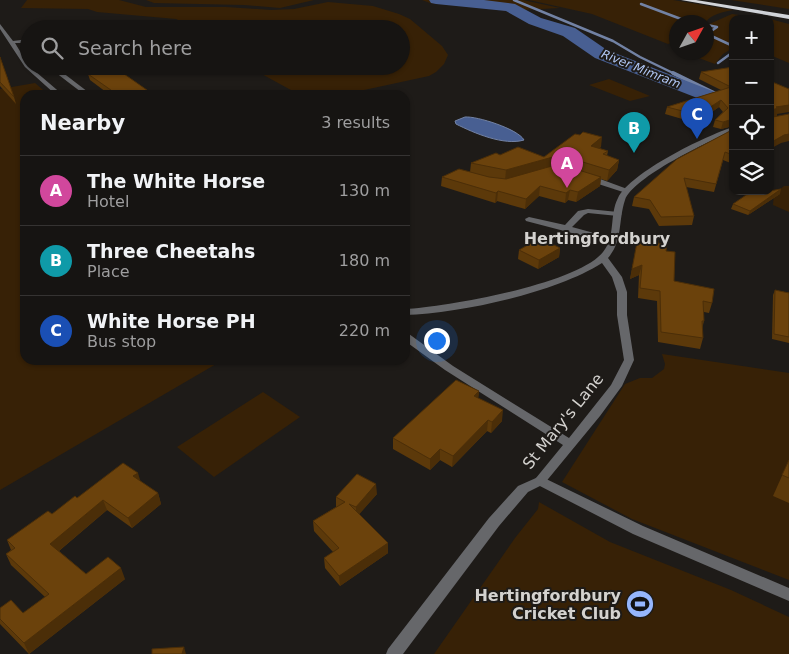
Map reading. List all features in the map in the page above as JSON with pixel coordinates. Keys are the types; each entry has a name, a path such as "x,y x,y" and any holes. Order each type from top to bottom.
{"highway":[{"path":"684,0 789,13"},
{"path":"711,0 732,5"},
{"path":"762,10 789,17"}],"street":[{"path":"0,25 20,54"},
{"path":"13,42 20,42"},
{"path":"37,75 54,90"},
{"path":"62,75 82,90"},
{"path":"410,312 437,310 500,297 576,273 603,258 615,238 621,199 626,190 699,144 729,131"},
{"path":"580,175 626,190"},
{"path":"567,228 581,213 588,211 618,214"},
{"path":"529,219 591,235"},
{"name":"St Mary's Lane","path":"394,654 494,522 523,489 540,481 616,386 629,360 622,315 622,292 617,277 603,258"},
{"path":"410,340 457,373 570,444"},
{"path":"540,481 638,530 789,595"}],"shaded area":[{"path":"27,0 119,0 146,7 226,7 271,10 294,9 328,2 373,6 410,19 442,46 448,55 444,64 429,76 364,90 291,90 263,75 410,75 410,20 178,20 97,12 88,9 21,8"},
{"path":"146,0 314,0 280,8 244,5 154,3"},
{"path":"422,0 523,0 560,8 504,11 489,6 430,3"},
{"path":"529,0 673,0 733,10 714,15 669,15 668,44 592,14"},
{"path":"731,0 789,0 789,9"},
{"path":"729,15 729,50 723,54 715,64 704,60 714,60 714,22"},
{"path":"774,20 789,24 789,63 774,57"},
{"path":"609,79 650,96 630,101 589,85"},
{"path":"35,83 43,90 20,90 20,365 214,365 0,490 0,89"},
{"path":"784,186 789,186 789,212 773,205 774,194"},
{"path":"662,354 789,373 789,580 632,519 562,482 625,384 640,378 652,378 664,369 665,364"},
{"path":"263,392 300,417 214,477 177,447"},
{"path":"539,502 610,542 731,590 789,617 789,654 434,654 515,538 538,509"}],"water":[{"path":"465,117 497,124 514,132 524,140 498,140 480,135 456,124 455,121"}],"building":[{"path":"0,57 14,97 0,82"},
{"path":"729,68 729,86 701,72"},
{"path":"89,75 126,75 147,90 111,90"},
{"path":"774,83 789,89 789,105 776,107 779,108 774,109"},
{"path":"729,88 729,120 723,122 715,120 728,108 721,100 698,115 667,107"},
{"path":"789,114 789,134 774,141 774,117"},
{"path":"583,132 602,137 591,146 608,151 603,154 619,160 609,170 560,155 506,170 471,163 496,153 500,155 518,147 544,157 575,134 580,135"},
{"path":"729,132 729,154 725,152 716,184 684,178 694,216 661,217 650,200 634,197 677,159"},
{"path":"559,164 601,177 578,192 570,190 566,193 540,186 526,199 498,191 496,193 442,177 459,169 489,177 506,179"},
{"path":"746,195 773,195 750,211 733,204"},
{"path":"638,237 658,240 658,243 667,245 666,251 675,252 674,281 714,289 712,303 703,301 703,338 661,332 660,291 640,288 642,265 632,269"},
{"path":"540,238 560,248 539,260 519,250"},
{"path":"775,290 789,293 789,337 774,334"},
{"path":"456,380 479,391 474,396 503,410 492,422 488,420 453,456 440,449 430,459 393,438"},
{"path":"789,460 789,478 782,475"},
{"path":"123,463 138,473 133,476 158,493 128,518 103,500 50,544 86,574 108,557 121,568 24,643 0,619 0,608 11,600 23,613 49,594 6,554 15,548 7,540 48,511 52,514 75,496 77,498"},
{"path":"357,474 376,484 356,507 349,504 388,543 339,576 324,558 339,548 313,521 345,502 336,497"},
{"path":"184,647 182,654 152,654 152,649"}],"waterway":[{"name":"River Mimram","path":"436,0 510,7 535,21 569,32 601,54 730,105"},
{"path":"514,0 613,41 675,74"},
{"path":"641,4 670,15"},
{"path":"714,26 717,27 714,29"},
{"path":"714,37 729,44"},
{"path":"718,63 729,55"},
{"path":"673,73 718,95"}],"place":[{"name":"White Horse PH","path":"697,139"},
{"name":"Three Cheetahs","path":"634,153"},
{"name":"The White Horse","path":"567,188"},
{"name":"Hertingfordbury Cricket Club","path":"640,604"}],"district":[{"name":"Hertingfordbury","path":"597,238"}]}
